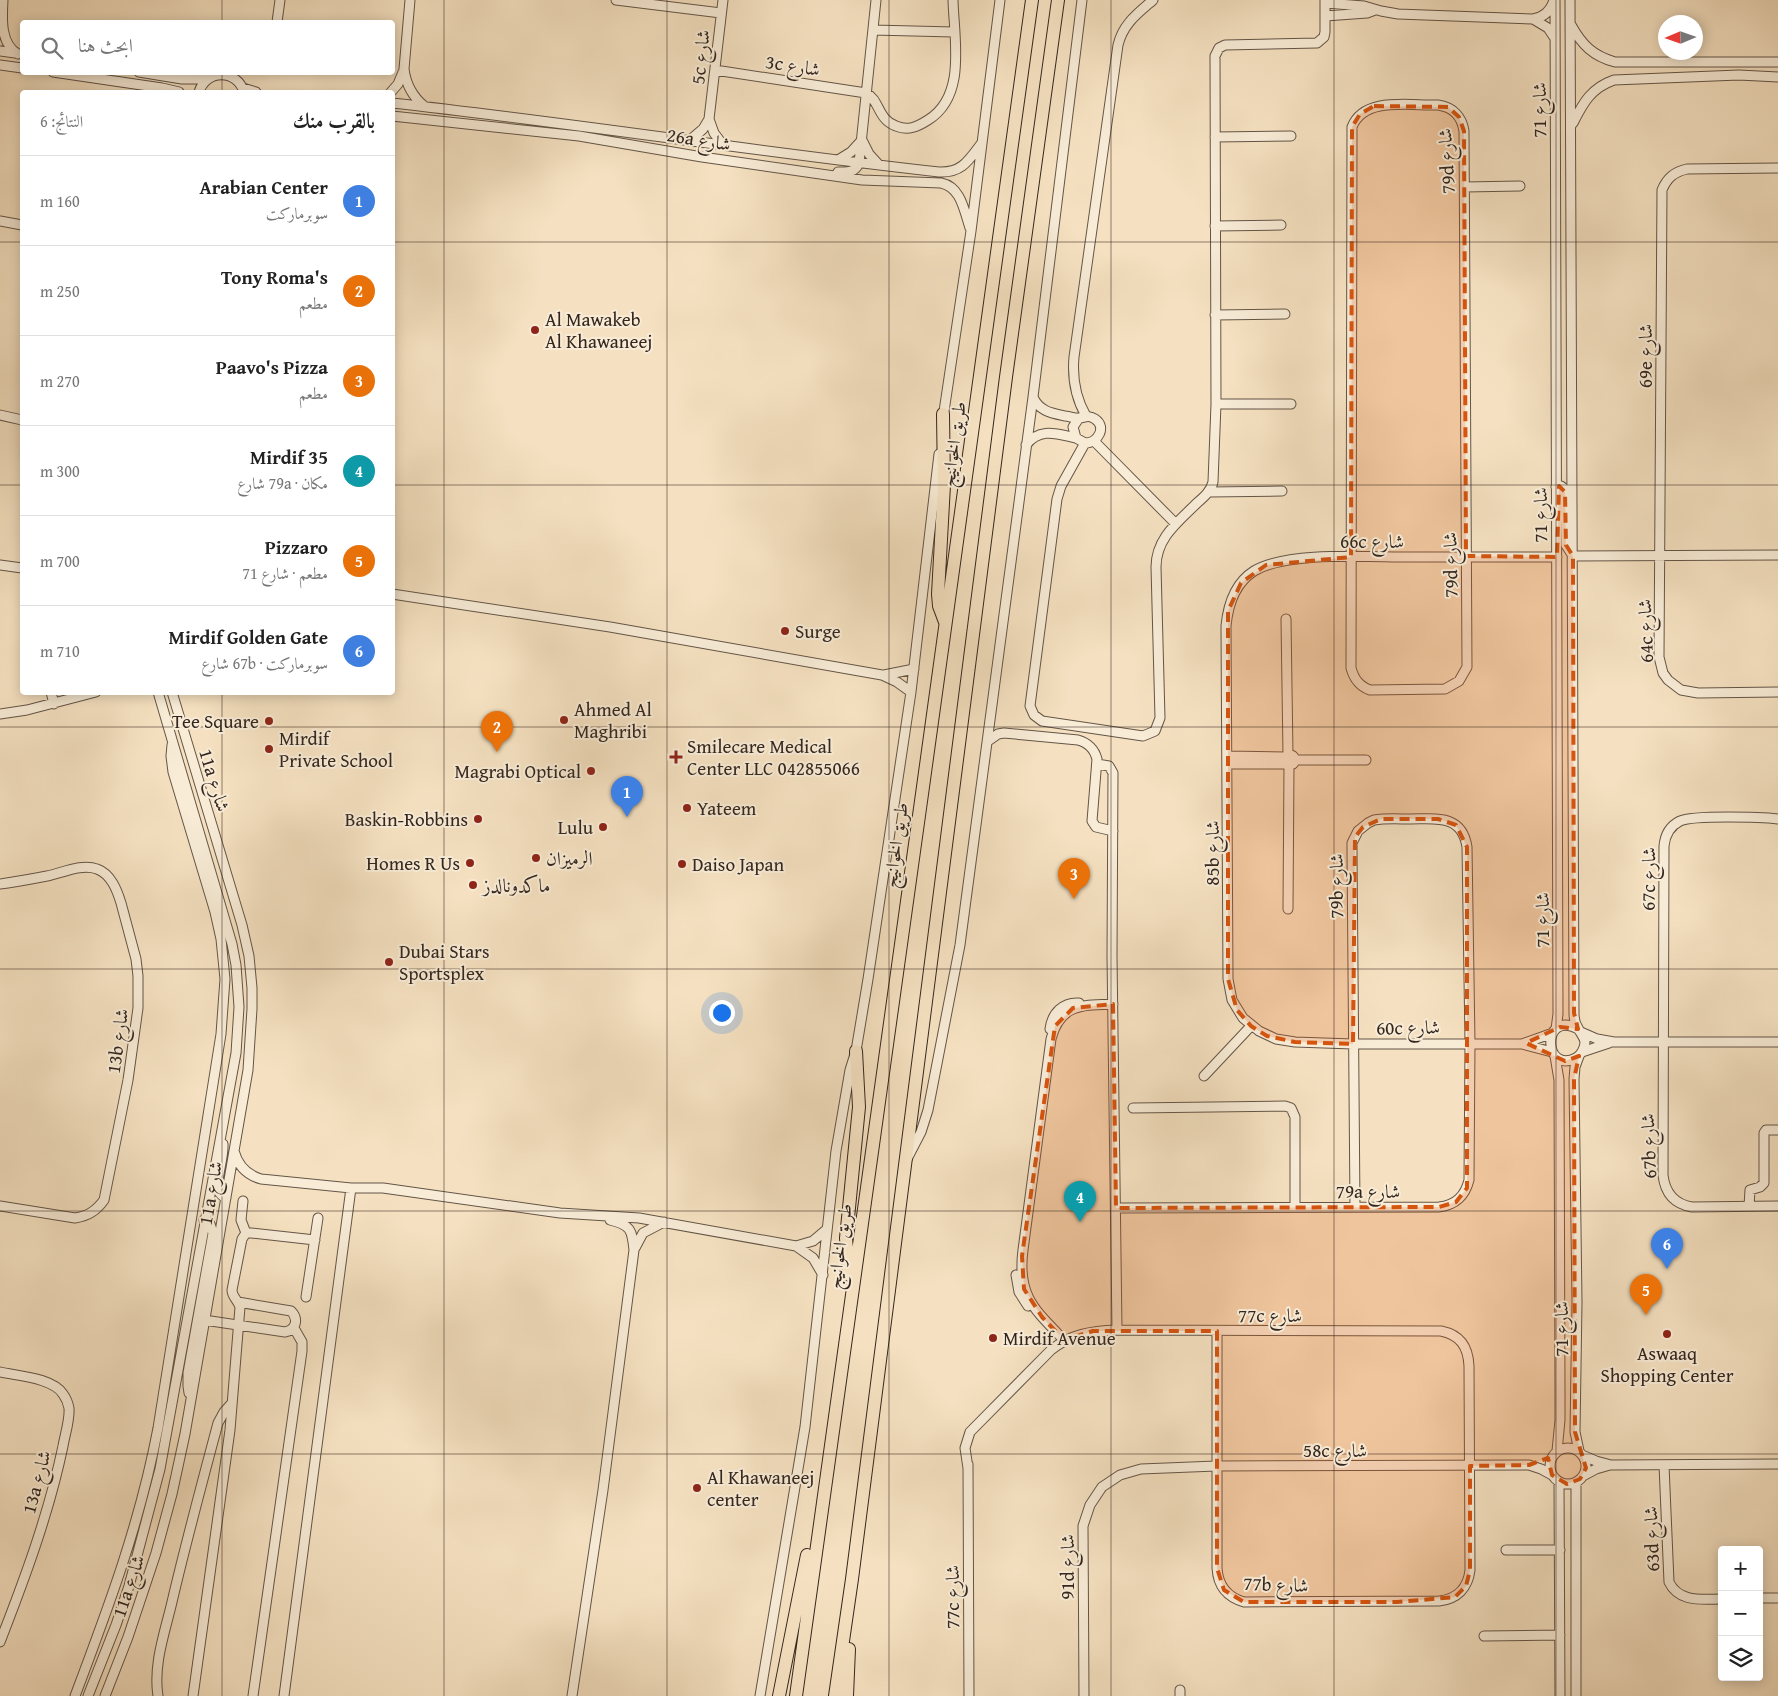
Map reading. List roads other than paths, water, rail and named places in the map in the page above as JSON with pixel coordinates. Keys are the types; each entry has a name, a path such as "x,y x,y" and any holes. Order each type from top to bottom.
{"highway":[{"name":"طريق الخوانيج","path":"796,1696 980,388 1032,0"},
{"path":"835,1696 852,1579 1005,387 1058,0"},
{"path":"943,414 944,485 938,594 939,606 946,623"},
{"path":"852,1289 846,1255 846,1238 859,1107 856,1051"},
{"path":"779,1696 807,1556 821,1510"},
{"path":"847,1696 852,1579"}],"street":[{"path":"4,0 1,21 7,45 20,54"},
{"path":"277,20 280,0"},
{"path":"410,0 404,69 405,78 412,94 424,106"},
{"path":"616,0 721,13"},
{"name":"5c شارع","path":"709,118 723,0"},
{"path":"808,172 848,172 855,169 859,163 876,0"},
{"path":"866,93 872,96 881,115 893,125 914,128 931,118 945,103 954,84 956,73 953,0"},
{"path":"760,1696 800,1459 836,1151 850,1070 856,1051 914,669 943,414 982,144 1000,0"},
{"path":"905,1164 921,1132 931,1098 960,945 1033,397 1082,0"},
{"path":"1083,417 1075,391 1074,358 1118,45 1128,22 1153,0"},
{"path":"1033,397 1044,411 1094,419 1100,426 1100,435 1090,442 1061,486 1057,499 1030,701 1032,711 1038,718 1047,722 1138,736 1152,733 1158,727 1160,718 1156,561 1160,543 1176,524 1209,492 1214,478 1216,404 1215,56 1217,50 1222,46 1228,45 1317,43 1324,37 1325,1 1398,14 1533,19 1545,15 1550,10 1554,0"},
{"name":"شارع 71","path":"1554,0 1558,1014 1554,1031"},
{"name":"شارع 71","path":"1570,0 1572,126 1574,1013 1580,1030"},
{"path":"1325,16 1367,13 1375,10"},
{"path":"1533,19 1548,28 1554,37"},
{"path":"1571,24 1586,48 1615,62 1778,62"},
{"path":"873,30 954,32"},
{"path":"0,51 20,54"},
{"path":"0,65 20,68"},
{"path":"393,90 398,84 404,69"},
{"name":"3c شارع","path":"715,70 866,93"},
{"path":"73,75 170,90"},
{"path":"157,75 182,79 208,79 219,75"},
{"path":"227,75 236,79 244,90"},
{"path":"1572,126 1587,97 1604,84 1614,80 1739,75 1778,77"},
{"path":"200,90 208,79"},
{"name":"26a شارع","path":"395,103 596,127 859,163 952,172 968,161 982,144"},
{"name":"79d شارع","path":"1438,105 1452,110 1459,117 1463,126 1465,187 1468,659 1464,675 1453,686 1445,689 1370,690 1359,684 1351,668 1352,132 1354,122 1364,110 1379,106 1438,105"},
{"name":"26a شارع","path":"395,116 579,136 862,180 945,184 956,192 970,230"},
{"path":"689,141 704,129 709,118"},
{"path":"709,118 714,133 723,145"},
{"path":"1215,137 1291,136"},
{"path":"838,160 851,152 862,140"},
{"path":"862,140 868,154 879,165"},
{"name":"69e شارع","path":"1661,556 1662,190 1671,176 1687,169 1778,168"},
{"path":"1465,187 1520,186"},
{"path":"0,221 20,225"},
{"path":"1215,226 1282,225"},
{"path":"1215,315 1285,314"},
{"path":"1216,404 1291,404"},
{"path":"0,415 20,420"},
{"path":"1075,435 1075,424 1083,417"},
{"path":"1026,445 1038,435 1060,430 1090,442 1176,524"},
{"path":"1556,487 1564,487 1566,492 1566,541 1568,549 1573,556 1778,555"},
{"path":"1209,492 1282,492"},
{"name":"64c شارع","path":"1661,556 1659,657 1663,673 1668,680 1674,686 1690,693 1778,692"},
{"name":"66c شارع","path":"1226,626 1233,596 1241,583 1253,572 1266,565 1282,561 1352,557 1557,557"},
{"path":"0,565 20,568"},
{"path":"395,594 610,627 882,675 897,682 910,692"},
{"path":"1286,619 1289,760 1288,909"},
{"name":"85b شارع","path":"1226,626 1228,979 1232,1000 1237,1010 1251,1026 1267,1036 1295,1042"},
{"path":"882,675 914,669"},
{"path":"52,695 54,704"},
{"path":"0,714 54,704 86,695"},
{"name":"11a شارع","path":"88,1696 116,1625 142,1540 160,1469 238,1035 239,1007 236,965 227,923 159,695"},
{"name":"11a شارع","path":"105,1696 128,1637 160,1538 178,1471 250,1049 251,972 242,925 173,695"},
{"path":"988,741 1004,732 1078,740 1088,744 1097,758 1092,821 1096,827 1113,830"},
{"name":"11a شارع","path":"75,1696 112,1600 132,1539 148,1476 168,1368 220,1043 225,986 224,952 219,925 172,772 172,739"},
{"path":"1228,760 1366,760"},
{"path":"1097,764 1109,766 1113,770 1116,1330"},
{"name":"67c شارع","path":"1663,1042 1664,846 1666,835 1678,822 1690,818 1743,817 1778,819"},
{"name":"79b شارع","path":"1355,1207 1352,843 1358,831 1368,823 1381,819 1444,819 1460,829 1466,841 1470,1043"},
{"name":"13b شارع","path":"0,884 86,867 96,868 106,873 118,895 136,960 138,976 138,1008 128,1080 104,1200 92,1212 75,1218 0,1206"},
{"path":"1064,1340 1042,1317 1031,1302 1024,1289 1021,1275 1051,1039 1051,1023 1052,1018 1059,1009 1072,1003 1086,1005 1113,1004"},
{"path":"1580,1030 1585,1042 1580,1054 1575,1059 1565,1061 1554,1054 1550,1043 1554,1031 1569,1025 1580,1030 1597,1039 1614,1042 1778,1042"},
{"path":"1204,1076 1251,1026"},
{"name":"60c شارع","path":"1522,1044 1554,1031"},
{"name":"60c شارع","path":"1295,1042 1522,1044 1554,1054"},
{"path":"1580,1054 1614,1042"},
{"name":"67b شارع","path":"1663,1042 1663,1175 1666,1190 1677,1202 1684,1206 1778,1206"},
{"name":"79a شارع","path":"1116,1208 1448,1206 1463,1196 1469,1180 1470,1043"},
{"name":"شارع 71","path":"1554,1054 1559,1074 1560,1403 1556,1452"},
{"name":"شارع 71","path":"1580,1054 1575,1068 1574,1079 1577,1302 1575,1432 1580,1453"},
{"path":"1133,1108 1285,1106 1291,1108 1295,1117 1295,1207"},
{"path":"222,1129 223,1157 218,1188 220,1194 226,1198"},
{"path":"1749,1206 1750,1190 1760,1187 1764,1183 1764,1133 1766,1130 1778,1130"},
{"path":"234,1151 241,1167 256,1178 351,1188 383,1188 560,1212 639,1218 796,1246 813,1258 823,1275"},
{"path":"284,1696 351,1188"},
{"path":"242,1201 241,1220 246,1234"},
{"path":"572,1696 634,1250 632,1232 628,1227 619,1222 604,1218 601,1215"},
{"path":"306,1298 318,1218"},
{"path":"191,1398 188,1380 213,1233 210,1224 204,1220"},
{"path":"634,1250 643,1233 664,1222"},
{"path":"796,1246 813,1241 826,1230"},
{"path":"193,1696 232,1403 240,1307 233,1296 232,1290 242,1239 246,1234 251,1233 315,1240"},
{"path":"204,1320 285,1332 296,1325 296,1317 291,1311 238,1302"},
{"path":"253,1696 302,1351 302,1342 294,1328"},
{"name":"77c شارع","path":"969,1696 968,1468 971,1443 982,1418 1050,1350 1064,1340 1088,1332 1116,1330 1441,1331 1456,1336 1462,1342 1469,1357 1470,1466"},
{"name":"77b شارع","path":"1217,1331 1217,1568 1220,1584 1230,1596 1237,1600 1244,1602 1439,1601 1455,1597 1466,1586 1470,1570 1470,1466"},
{"path":"168,1368 180,1357"},
{"name":"13a شارع","path":"0,1372 43,1381 57,1387 66,1399 69,1414 60,1461 41,1529 0,1642"},
{"path":"158,1696 156,1681 158,1660 184,1546 218,1423 232,1403"},
{"path":"1560,1696 1560,1550 1555,1478 1550,1462 1556,1452 1566,1448 1596,1461 1611,1465 1778,1464"},
{"name":"58c شارع","path":"1529,1465 1556,1452"},
{"path":"1576,1696 1579,1479 1585,1463 1580,1453"},
{"name":"58c شارع","path":"1141,1469 1216,1466 1529,1465 1541,1469 1555,1478"},
{"path":"1555,1478 1567,1484 1596,1469 1611,1465"},
{"name":"63d شارع","path":"1664,1465 1669,1582 1676,1593 1687,1598 1718,1598"},
{"name":"91d شارع","path":"1084,1696 1083,1537 1086,1515 1095,1496 1110,1480 1130,1471 1141,1469"},
{"path":"1506,1550 1560,1550"},
{"path":"1763,1598 1778,1598"},
{"path":"1484,1636 1560,1635"}],"place":[{"name":"Al Mawakeb Al Khawaneej","path":"535,330"},
{"name":"Surge","path":"785,631"},
{"name":"Ahmed Al Maghribi","path":"564,720"},
{"name":"Tee Square","path":"269,721"},
{"name":"Mirdif Private School","path":"269,749"},
{"name":"Tony Roma's","path":"497,752"},
{"name":"Smilecare Medical Center LLC 042855066","path":"676,757"},
{"name":"Magrabi Optical","path":"591,771"},
{"name":"Yateem","path":"687,808"},
{"name":"Arabian Center","path":"627,817"},
{"name":"Baskin-Robbins","path":"478,819"},
{"name":"Lulu","path":"603,827"},
{"name":"الرميزان","path":"536,858"},
{"name":"Homes R Us","path":"470,863"},
{"name":"Daiso Japan","path":"682,864"},
{"name":"ماكدونالدز","path":"473,885"},
{"name":"Paavo's Pizza","path":"1074,899"},
{"name":"Dubai Stars Sportsplex","path":"389,962"},
{"name":"Mirdif 35","path":"1080,1222"},
{"name":"Mirdif Golden Gate","path":"1667,1269"},
{"name":"Pizzaro","path":"1646,1315"},
{"name":"Aswaaq Shopping Center","path":"1667,1334"},
{"name":"Mirdif Avenue","path":"993,1338"},
{"name":"Al Khawaneej center","path":"697,1488"}]}
